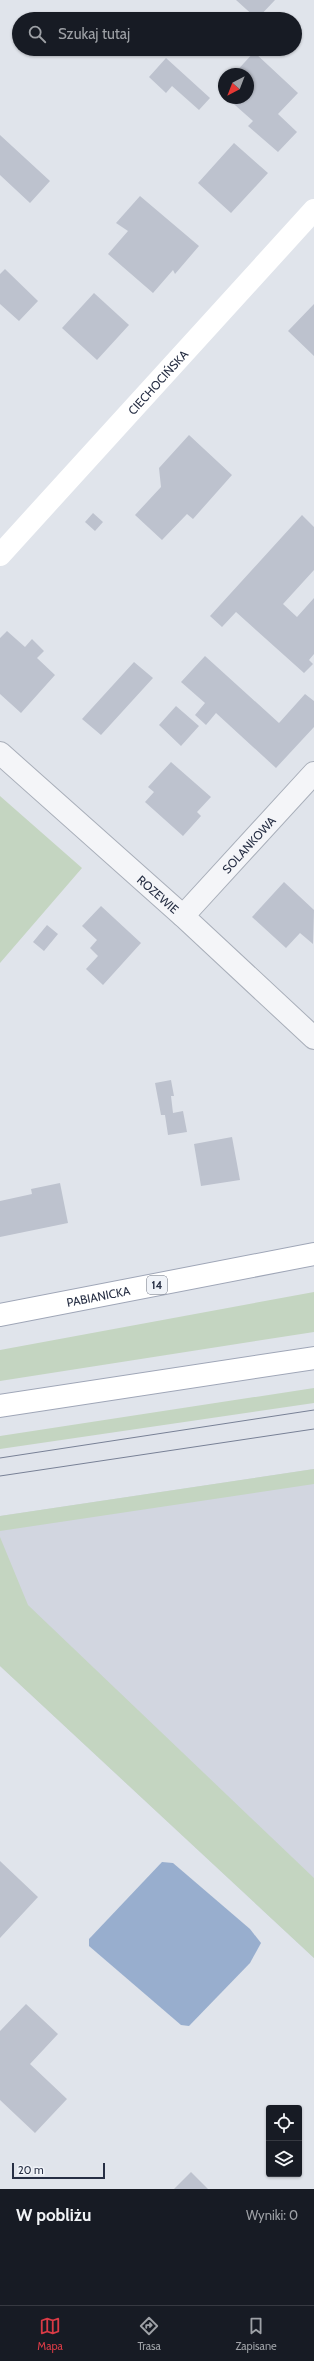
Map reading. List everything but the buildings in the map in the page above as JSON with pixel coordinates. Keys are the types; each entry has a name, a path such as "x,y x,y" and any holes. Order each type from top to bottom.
{"main road":[{"name":"CIECHOCIŃSKA","path":"0,555 314,210"},
{"name":"PABIANICKA","path":"0,1315 314,1254"},
{"path":"0,1406 314,1358"}],"street":[{"name":"ROZEWIE","path":"0,754 183,916 314,1038"},
{"name":"SOLANKOWA","path":"183,916 314,773"}],"shaded area":[{"path":"314,1469 314,1958 0,1666 0,1516"}],"green space":[{"path":"0,796 82,868 0,963"},
{"path":"314,1292 314,1332 0,1381 0,1350"},
{"path":"314,1388 314,1403 0,1449 0,1436"},
{"path":"314,1469 314,1484 0,1531 0,1516"},
{"path":"0,1537 28,1605 314,1878 314,1958 0,1666"}],"water":[{"path":"162,1862 173,1863 250,1929 261,1943 250,1963 189,2026 181,2025 89,1946 89,1939"}],"tram line":[{"path":"0,1458 314,1410"},
{"path":"0,1476 314,1429"}]}
